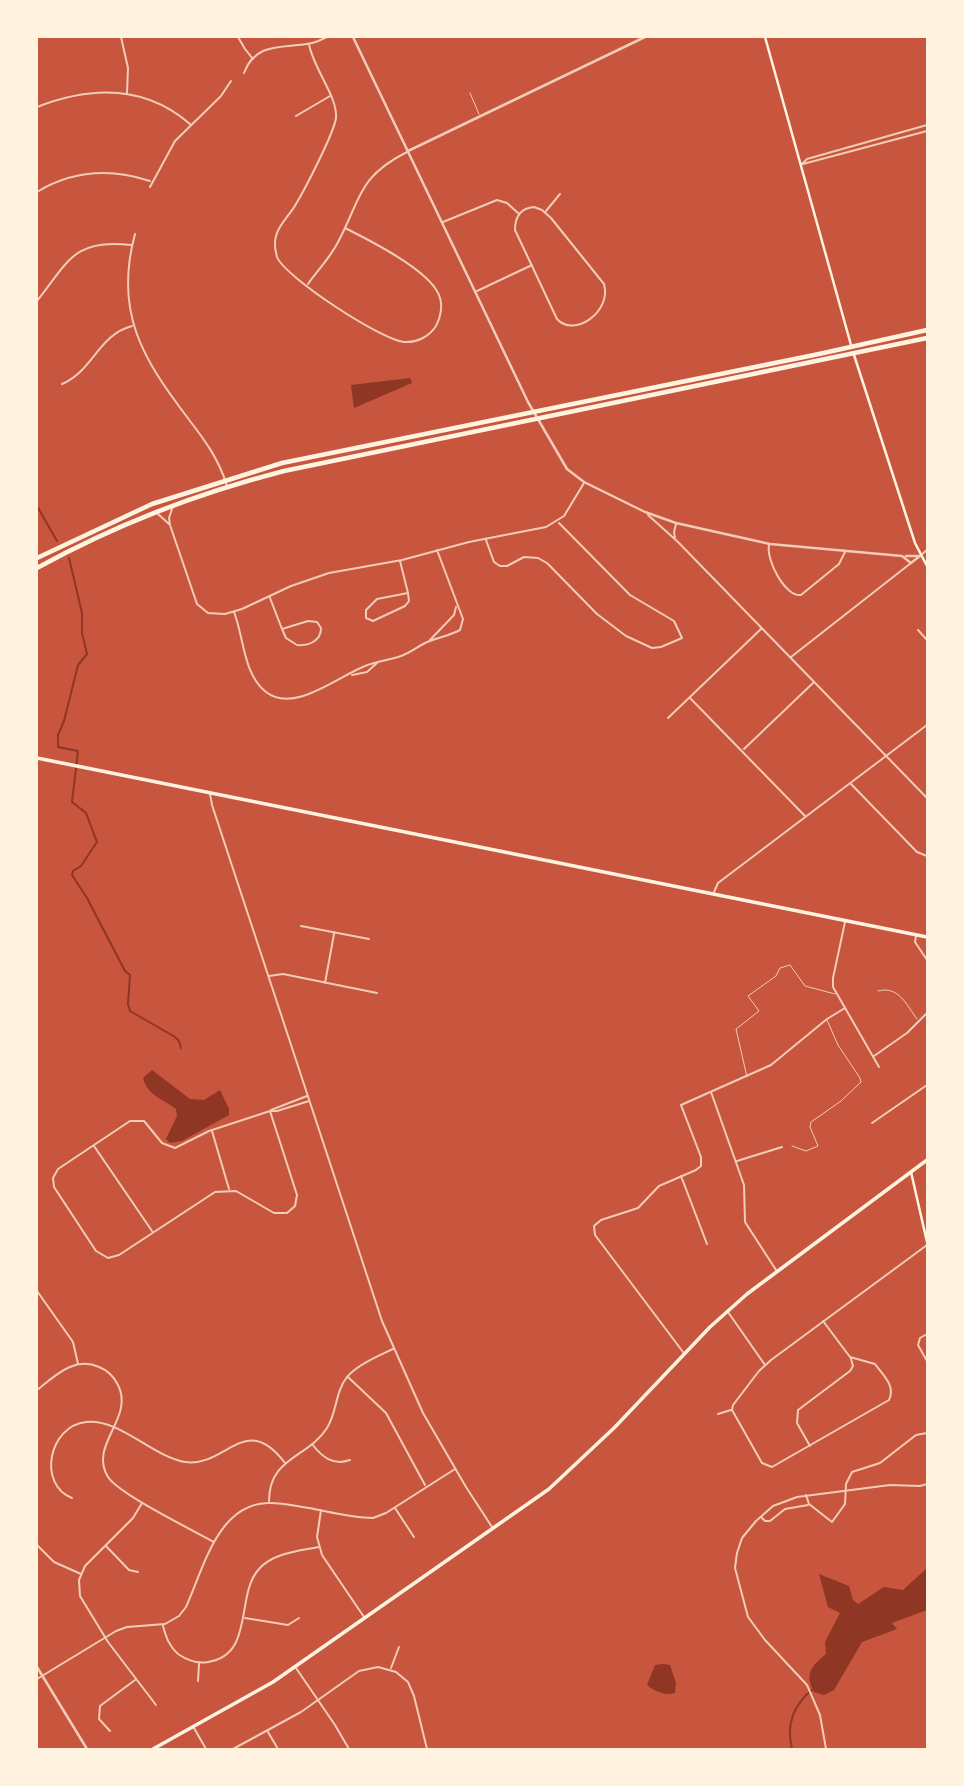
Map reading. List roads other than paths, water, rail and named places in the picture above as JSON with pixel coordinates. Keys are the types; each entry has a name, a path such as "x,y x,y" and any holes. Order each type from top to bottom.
{"highway":[{"path":"37,558 152,504 282,463 927,330"},
{"path":"37,568 112,530 155,512 284,471 927,338"},
{"path":"741,377 747,368"},
{"path":"697,386 703,377"}],"main road":[{"path":"765,37 851,347 878,435 920,556 927,566"},
{"path":"37,758 927,937"},
{"path":"153,1749 274,1682 494,1529 561,1479 727,1311 776,1270 927,1160"},
{"path":"911,1172 927,1244"}],"street":[{"path":"121,37 128,68 127,94"},
{"path":"238,37 254,59"},
{"path":"244,73 254,59 271,47 309,44 327,37"},
{"path":"353,37 534,412 562,463 573,475 645,512 676,523 770,544 920,556"},
{"path":"307,285 333,251 372,175 384,164 645,37"},
{"path":"309,44 315,67 336,110 335,124 301,196 275,238 279,261 345,313 394,339 404,342 427,335 435,327 441,306 439,296 430,283 381,246 345,228"},
{"path":"150,187 168,151 190,124 221,96 231,81"},
{"path":"37,107 79,95 127,94 162,104 190,124"},
{"path":"296,116 331,96"},
{"path":"802,164 807,159 927,125"},
{"path":"802,164 927,131"},
{"path":"37,192 62,179 99,172 124,174 152,181"},
{"path":"545,212 560,194"},
{"path":"443,222 498,200 519,213"},
{"path":"530,208 545,212 602,280 606,295 602,309 593,317 573,326 563,325 557,319 515,230 519,213 530,208"},
{"path":"135,234 129,286 133,326 154,372 215,454 227,487"},
{"path":"37,301 60,267 79,252 99,244 132,245"},
{"path":"476,292 532,265"},
{"path":"62,384 83,370 109,337 133,326"},
{"path":"350,449 351,457"},
{"path":"176,505 170,514 170,525 199,607 212,614 234,611 316,577 544,528 558,522 568,511 584,482"},
{"path":"155,512 170,525"},
{"path":"645,512 678,542 927,798"},
{"path":"109,522 112,530"},
{"path":"485,539 494,562 500,566 528,556 547,563 597,614 636,642 656,648 682,638 674,621 630,595 558,522"},
{"path":"676,523 674,535 678,542"},
{"path":"770,544 768,554 771,563 790,593 795,596 801,595 837,566 845,552"},
{"path":"234,611 250,667 259,684 271,695 292,698 327,687 362,667 401,656 460,630 463,621 437,550"},
{"path":"790,657 927,550"},
{"path":"902,556 911,563"},
{"path":"400,561 408,593 409,601 405,606 373,621 366,618 366,610 377,599 408,593"},
{"path":"270,597 282,629 286,638 300,646 314,642 321,631 319,625 311,620 282,629"},
{"path":"426,643 454,615 455,604"},
{"path":"668,718 761,628"},
{"path":"918,630 927,640"},
{"path":"347,676 367,672 379,662"},
{"path":"743,750 814,682"},
{"path":"690,698 806,817"},
{"path":"713,894 718,883 927,725"},
{"path":"850,783 917,852 927,856"},
{"path":"210,793 375,1304 423,1413 494,1529"},
{"path":"922,854 927,851"},
{"path":"846,921 832,978 837,994 878,1067"},
{"path":"301,926 369,939"},
{"path":"325,983 334,933"},
{"path":"916,935 915,942 927,960"},
{"path":"267,976 280,974 377,993"},
{"path":"685,1354 595,1234 594,1229 598,1221 638,1208 659,1186 699,1168 702,1160 681,1105 771,1065 845,1008"},
{"path":"873,1057 907,1033 927,1013"},
{"path":"872,1123 927,1085"},
{"path":"711,1093 746,1192 745,1223 776,1270"},
{"path":"270,1111 276,1106 307,1096"},
{"path":"270,1111 297,1195 295,1206 287,1213 278,1214 243,1194 229,1190 209,1194 116,1256 105,1257 95,1249 53,1183 58,1170 134,1119 146,1122 162,1143 172,1148 212,1130 270,1111 309,1101"},
{"path":"212,1130 229,1190"},
{"path":"93,1145 153,1232"},
{"path":"736,1161 782,1147"},
{"path":"681,1176 707,1244"},
{"path":"850,1357 875,1364 891,1387 891,1398 887,1403 777,1466 769,1467 762,1463 732,1410 733,1405 765,1364 927,1244"},
{"path":"37,1291 72,1339 78,1364"},
{"path":"727,1311 765,1364"},
{"path":"811,1447 797,1423 798,1410 850,1371 853,1363 823,1321"},
{"path":"927,1334 920,1338 918,1345 927,1361"},
{"path":"269,1503 271,1482 285,1463 328,1427 340,1390 348,1376 393,1349"},
{"path":"37,1390 62,1371 78,1364 100,1367 109,1373 118,1385 123,1405 104,1450 105,1471 116,1485 215,1542"},
{"path":"348,1376 386,1413 426,1487"},
{"path":"718,1414 732,1410"},
{"path":"72,1498 62,1491 52,1469 52,1453 58,1440 68,1429 85,1422 98,1422 185,1462 200,1461 240,1443 254,1441 270,1446 285,1463"},
{"path":"806,1495 809,1504 832,1522 844,1508 845,1490 852,1472 880,1462 916,1435 927,1433"},
{"path":"311,1443 320,1454 330,1460 349,1460"},
{"path":"37,1679 125,1627 163,1625 173,1621 185,1609 223,1528 235,1515 253,1505 269,1503 373,1518 456,1469"},
{"path":"826,1749 820,1715 810,1689 748,1617 735,1568 737,1553 749,1529 773,1506 806,1495 890,1485 927,1484"},
{"path":"143,1502 135,1516 87,1563 79,1584 80,1596 104,1637 156,1705"},
{"path":"761,1517 770,1521 785,1509 809,1504"},
{"path":"395,1507 414,1537"},
{"path":"321,1510 317,1533 318,1547 365,1618"},
{"path":"37,1545 57,1564 81,1574"},
{"path":"105,1545 129,1570 138,1572"},
{"path":"163,1625 167,1641 175,1651 185,1658 200,1662 214,1661 229,1652 238,1639 250,1585 259,1569 278,1556 318,1547"},
{"path":"244,1618 285,1625 292,1625 299,1618"},
{"path":"390,1669 398,1647"},
{"path":"198,1681 200,1662"},
{"path":"37,1667 87,1749"},
{"path":"295,1667 349,1749"},
{"path":"233,1749 268,1731 359,1671 371,1667 390,1669 405,1679 412,1690 427,1749"},
{"path":"110,1731 100,1721 100,1706 136,1679"},
{"path":"194,1727 206,1749"},
{"path":"268,1731 278,1749"}],"lane":[{"path":"470,93 480,116"},
{"path":"747,1077 736,1029 759,1011 748,996 776,976 785,965 790,965 805,986 837,994"},
{"path":"878,991 883,989 902,996 919,1021"},
{"path":"792,1146 806,1151 818,1146 811,1122 841,1101 860,1082 827,1020"}],"waterway":[{"path":"37,506 57,541"},
{"path":"69,558 82,613 82,633 87,654 78,665 58,735 58,747 78,751 72,802 86,813 97,842 72,875 125,971 130,975 130,1011 175,1037 181,1048"},
{"path":"792,1749 790,1732 793,1716 800,1702 813,1689"}]}
